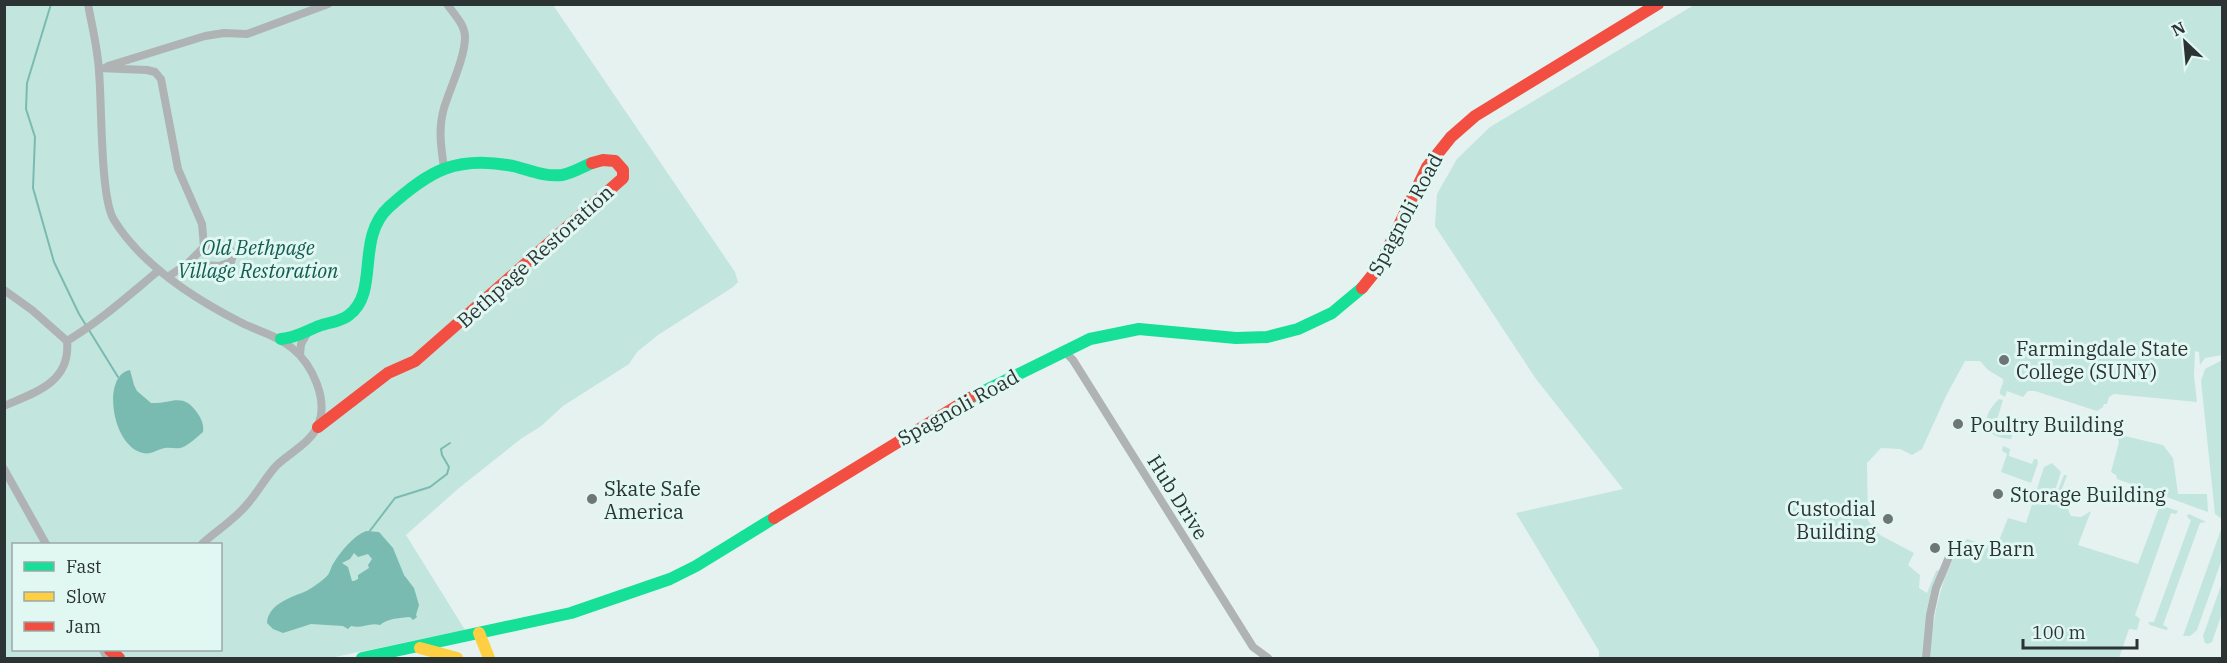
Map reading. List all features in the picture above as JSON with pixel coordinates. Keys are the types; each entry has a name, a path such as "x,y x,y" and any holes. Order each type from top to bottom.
{"main road":[{"name":"Spagnoli Road","path":"362,658 571,613 670,579 690,570 969,397 1098,337 1139,328 1236,338 1267,337 1298,329 1332,313 1359,292 1379,267 1427,167 1451,136 1497,102 1658,4"},
{"name":"Bethpage Restoration","path":"281,339 294,339 352,314 362,300 368,241 376,220 400,198 444,168 452,165 480,163 565,175 584,166 611,160 618,162 624,172 623,178 426,352 388,374 318,427"},
{"path":"478,633 489,658"},
{"path":"416,647 458,658"}],"street":[{"path":"88,4 99,69 109,207 112,218 135,249 158,271 169,276 193,295 237,320 281,339 300,355 319,390 322,414 318,427"},
{"path":"99,69 205,36 224,33 247,34 328,4"},
{"path":"444,168 439,136 443,110 457,73 465,37 463,28 447,4"},
{"path":"140,58 141,70"},
{"path":"99,69 155,72 161,79 178,169 202,224 204,247"},
{"path":"169,276 187,264 204,247 217,243 228,246 232,251 233,259 229,264 219,266 187,264"},
{"path":"67,341 88,328 158,271"},
{"path":"4,290 32,310 67,341 68,352 58,377 4,406"},
{"path":"300,355 301,344 308,332"},
{"name":"Hub Drive","path":"1064,351 1073,360 1253,647 1268,658"},
{"name":"Bethpage Restoration","path":"203,543 231,522 249,503 278,464 318,427"},
{"path":"4,470 45,543"},
{"path":"1926,658 1930,615 1936,588 1954,544"}],"green space":[{"name":"Old Bethpage Village Restoration","path":"4,5 553,5 735,272 738,282 733,287 658,335 637,352 629,364 563,406 540,427 522,438 459,488 406,535 465,630 330,658 5,658"},
{"path":"1694,5 2222,5 2222,355 2205,358 2200,365 2199,352 2195,351 2194,376 2197,402 2114,394 2109,397 2107,404 2097,411 2035,391 2028,391 2023,397 2007,391 2005,397 2000,394 2003,379 1988,370 1980,361 1965,361 1922,449 1912,455 1900,449 1881,448 1867,463 1868,521 1880,535 1914,553 1908,565 1920,575 1919,588 1927,593 1936,571 1940,570 1923,658 1599,658 1599,651 1516,513 1623,489 1536,379 1435,226 1437,194 1457,159 1490,127"},
{"path":"2222,360 2222,519 2215,514 2201,381 2205,369"},
{"path":"1999,399 2003,400 1997,420 2015,428 2011,439 1993,435 1986,425 1988,413"},
{"path":"2116,434 2163,445 2173,458 2178,494 2207,494 2208,512 2117,479 2116,475 2111,472 2119,442"},
{"path":"2003,446 2010,449 2009,456 2032,464 2034,459 2037,459 2038,463 2031,483 2001,472 2007,454 2002,451"},
{"path":"2052,463 2061,472 2054,494 2056,495 2064,475 2067,475 2062,489 2070,495 2068,506 2071,516 2081,517 2091,511 2078,545 2138,564 2160,505 2178,511 2176,514 2171,513 2135,615 2140,619 2137,630 2129,629 2119,658 1928,658 1940,595 1958,550 1967,539 1996,548 2008,518 2026,523 2044,467"},
{"path":"2187,515 2206,522 2200,523 2163,625 2167,627 2166,630 2150,625 2148,622 2154,622 2191,520"},
{"path":"2222,527 2222,559 2197,630 2190,636 2183,636"},
{"path":"2222,583 2222,613 2212,642 2208,644 2205,643 2203,636"}],"shaded area":[{"path":"130,370 137,391 151,403 177,400 193,407 202,420 203,432 189,444 180,448 165,448 152,453 143,453 132,448 118,425 113,397 115,384 121,375"},
{"path":"366,531 379,532 393,548 404,575 414,588 419,605 417,617 413,620 410,617 394,619 380,625 351,626 348,629 343,626 311,624 283,633 273,629 267,623 271,611 325,578 343,549","holes":["354,553 358,557 368,554 372,559 368,565 369,568 358,575 358,579 352,581 348,567 342,563 350,559"]}],"waterway":[{"path":"51,4 27,83 26,109 35,137 33,188 54,262 79,314 118,377"},
{"path":"369,532 395,498 430,487 447,474 449,467 441,449 450,443"}],"traffic: fast":[{"path":"281,339 296,336 349,315 358,305 364,293 373,234 379,220 389,207 404,194 431,175 445,168 476,163 493,163 543,174 562,175 592,163"},
{"path":"970,398 1090,339 1139,329 1236,338 1267,337 1298,329 1332,313 1362,288"},
{"path":"362,658 571,613 670,579 696,566 774,518"}],"traffic: slow":[{"path":"479,633 489,658"},
{"path":"420,648 457,658"}],"traffic: jam":[{"path":"1362,288 1379,267 1427,167 1451,137 1475,116 1658,4"},
{"path":"318,427 388,373 415,361 623,178 623,170 615,161 603,160 592,163"},
{"path":"774,518 970,398"},
{"path":"111,651 119,658"}],"place":[{"name":"Farmingdale State College (SUNY)","path":"2004,360"},
{"name":"Poultry Building","path":"1958,424"},
{"name":"Storage Building","path":"1998,494"},
{"name":"Skate Safe America","path":"592,499"},
{"name":"Custodial Building","path":"1888,519"},
{"name":"Hay Barn","path":"1935,548"}]}
